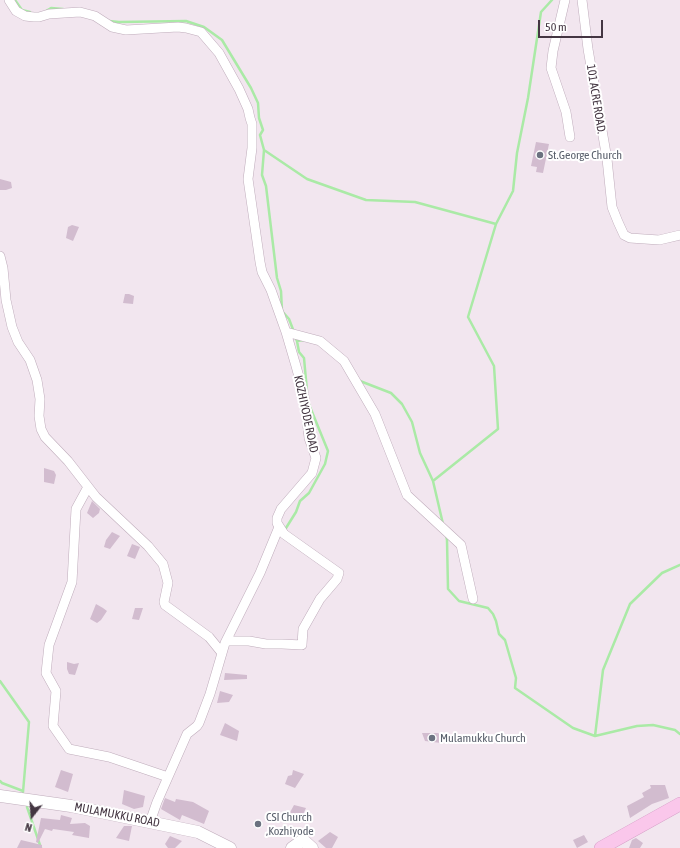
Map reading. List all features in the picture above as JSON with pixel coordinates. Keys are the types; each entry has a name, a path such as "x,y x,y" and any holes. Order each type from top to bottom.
{"main road":[{"path":"602,848 680,804"}],"street":[{"name":"KOZHIYODE ROAD","path":"9,0 16,11 25,16 34,18 39,18 49,14 80,12 95,16 112,27 126,30 178,27 201,32 220,53 239,89 250,118 252,135 249,186 260,262 262,272 271,290 286,332 304,395 309,438 316,458 312,473 281,509 277,518 279,527 260,573 225,643"},
{"path":"565,0 553,51 551,68 565,108 570,137"},
{"name":"101 ACRE ROAD.","path":"582,0 588,49 607,159 612,207 618,222 624,235 630,238 659,240 680,235"},
{"path":"0,256 3,268 6,300 12,327 18,342 30,360 37,380 40,399 39,416 41,429 45,437 68,461 88,487 148,546 163,564 168,583 164,605 209,637 222,653"},
{"path":"286,332 320,341 344,361 375,414 406,495 461,545 473,599"},
{"path":"88,487 76,509 72,582 49,645 46,673 56,691 53,726 69,749 108,757 168,777"},
{"path":"150,822 157,802 187,734 199,723 210,694 225,643 227,641 239,640 266,644 302,645 303,629 320,599 338,576 339,573 305,548 295,543 284,534 279,527"},
{"name":"MULAMUKKU ROAD","path":"0,796 71,806 198,832 230,848"},
{"path":"292,848 303,840 312,848"}],"building":[{"name":"St.George Church","path":"536,142 549,144 543,173 536,172 537,167 531,166"},
{"path":"0,179 11,182 12,188 0,190"},
{"path":"72,225 79,227 73,241 66,238 68,227"},
{"path":"125,294 134,296 133,304 123,303"},
{"path":"44,468 54,471 56,475 54,484 44,482"},
{"path":"92,501 100,509 99,513 93,518 87,513"},
{"path":"112,532 120,536 110,549 104,547 106,540"},
{"path":"132,544 140,547 135,559 127,556"},
{"path":"96,604 107,611 97,623 90,619"},
{"path":"135,608 143,608 139,620 132,619"},
{"path":"67,662 74,664 79,663 75,675 69,674"},
{"path":"225,673 247,675 247,679 224,680"},
{"path":"220,691 233,695 229,702 217,703"},
{"path":"225,723 239,731 237,741 220,735"},
{"name":"Mulamukku Church","path":"422,733 438,733 441,735 441,743 425,741"},
{"path":"61,770 73,774 68,792 55,787"},
{"path":"293,770 304,774 295,788 285,784 288,776 292,775"},
{"path":"650,785 665,785 669,798 652,804 630,818 627,806 644,797 642,793 651,788"},
{"path":"124,790 145,796 143,807 134,809 122,804"},
{"path":"165,798 175,802 176,799 193,802 209,811 204,824 182,815 180,820 161,809"},
{"path":"294,805 306,808 300,821 288,816"},
{"path":"61,815 72,818 70,824 85,823 90,826 89,838 72,835 74,832 53,829 52,831 45,829 38,843 36,842 41,818 60,820"},
{"path":"124,826 132,826 129,841 116,838"},
{"path":"330,832 338,837 332,848 326,848 318,841"},
{"path":"584,835 588,842 577,848 573,840"},
{"path":"170,836 182,841 175,848 168,848 165,844"},
{"path":"636,838 643,843 640,848 629,848 632,840"},
{"path":"21,840 42,845 42,848 17,848"}],"waterway":[{"path":"15,0 22,10 30,12"},
{"path":"496,224 513,191 517,153 528,98 541,12 552,0"},
{"path":"46,11 51,8 63,9"},
{"path":"109,21 186,21 204,27 222,40 251,88 258,103 259,118 263,130 260,135 264,150 262,175 266,186 277,278 281,291 282,311 289,319 294,332"},
{"path":"264,150 307,179 366,200 415,202 496,224 468,317 494,366 498,429 433,481"},
{"path":"295,337 297,341 304,340"},
{"path":"297,341 299,352 304,358 307,391"},
{"path":"360,381 391,393 402,404 412,422 420,453 433,481 443,524"},
{"path":"286,528 296,512 300,501 309,493 325,464 328,451 308,402"},
{"path":"446,535 448,589 459,601 488,608 493,614 499,634 505,640 516,678 515,688 573,728 595,736 637,726 653,725 675,730 680,734"},
{"path":"595,736 603,670 630,604 662,573 680,565"},
{"path":"0,681 29,722 23,792"},
{"path":"0,781 23,791"},
{"path":"27,807 41,848"}],"place":[{"name":"St.George Church","path":"540,155"},
{"name":"Mulamukku Church","path":"432,738"},
{"name":"CSI Church ,Kozhiyode","path":"258,824"}]}
